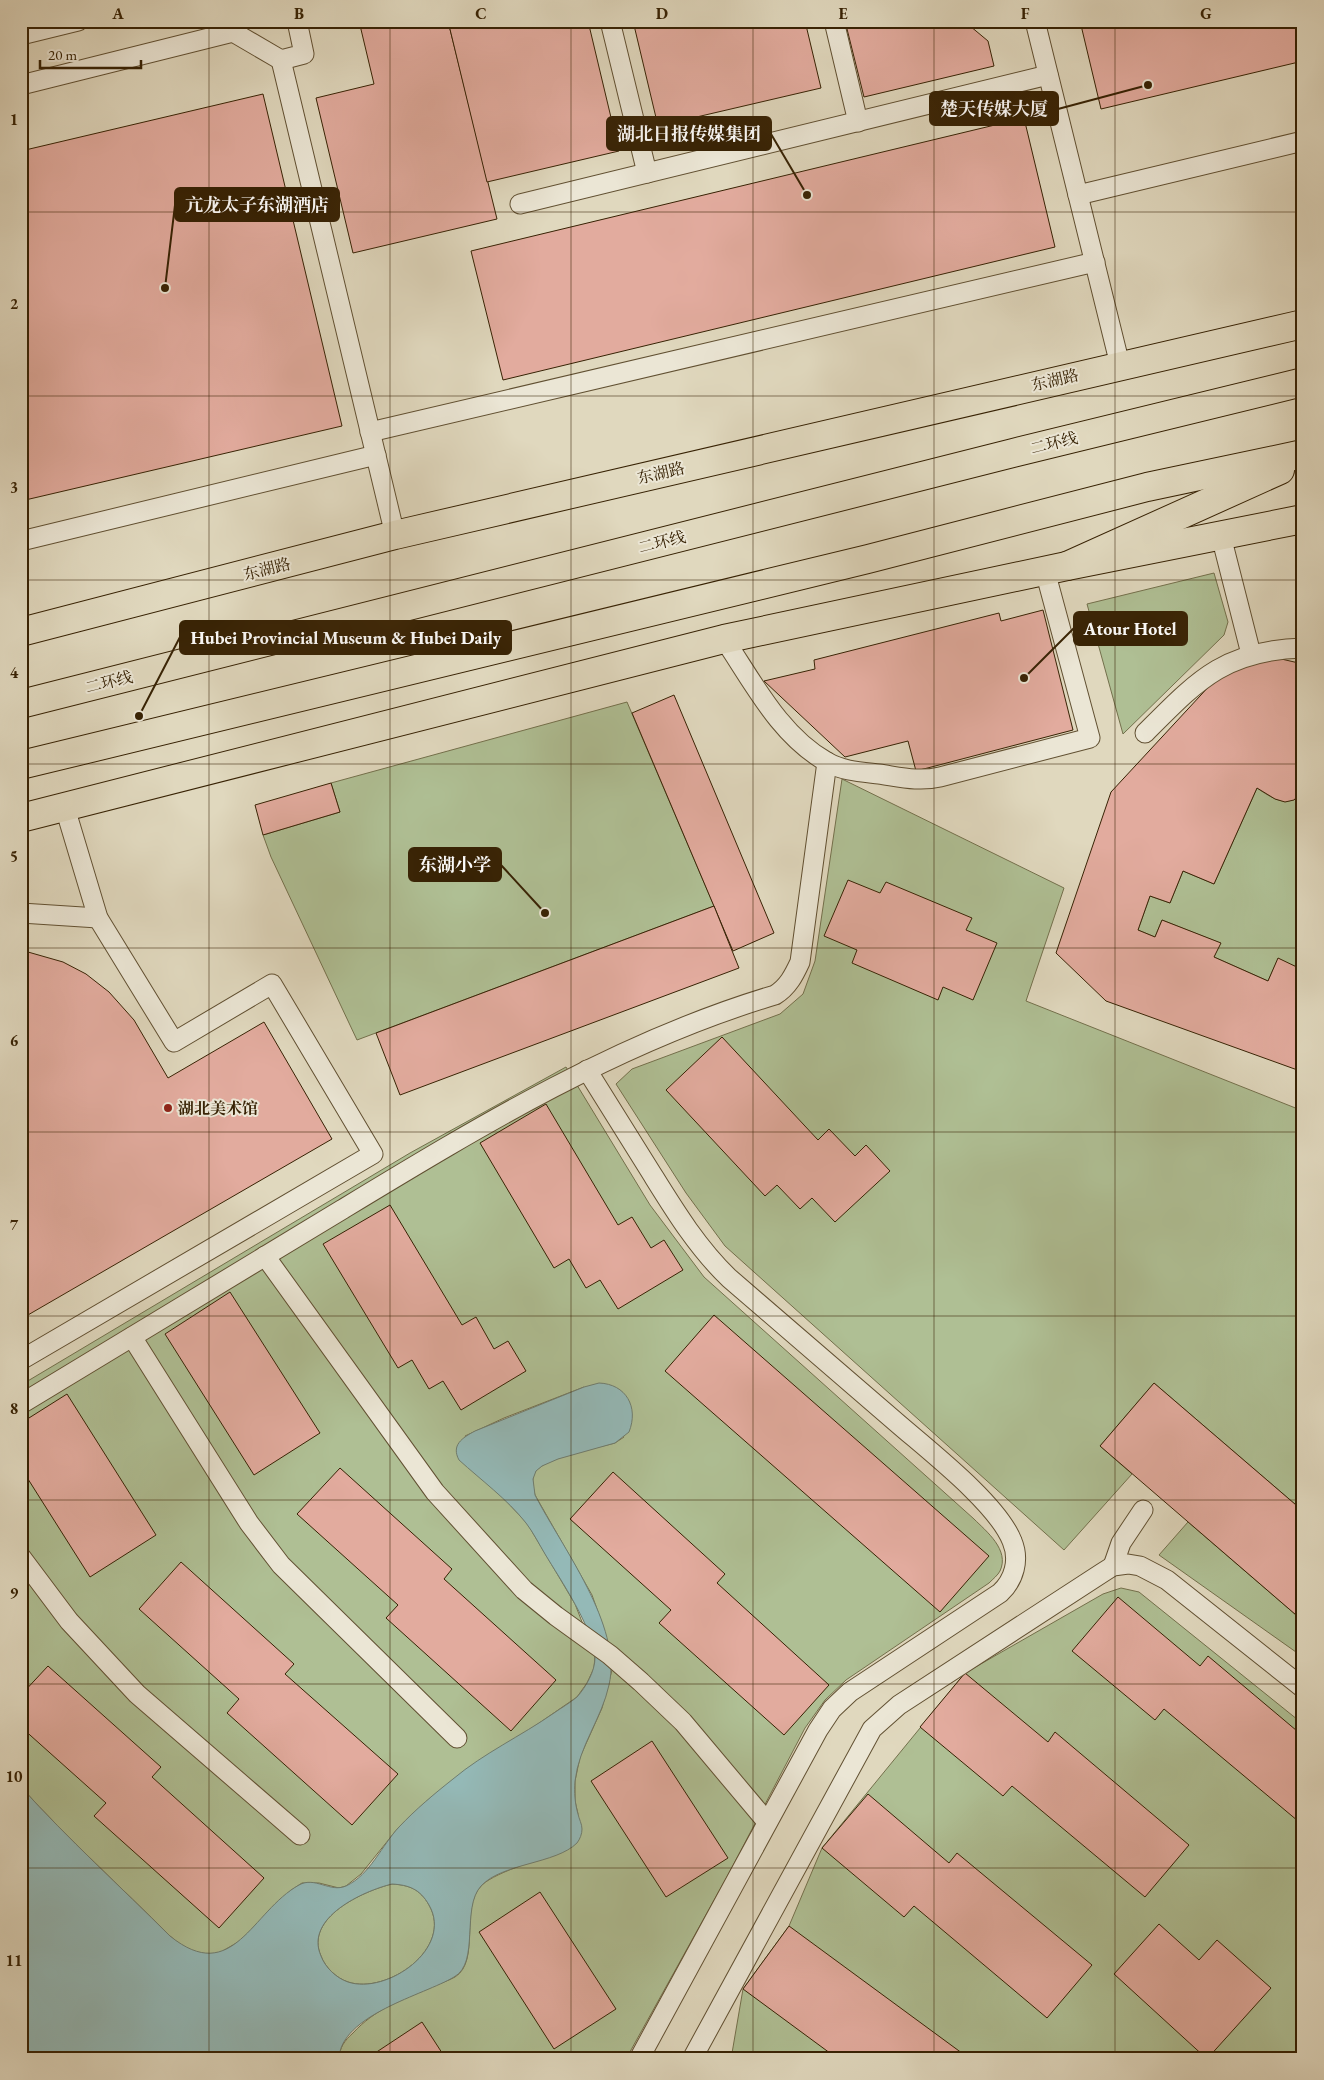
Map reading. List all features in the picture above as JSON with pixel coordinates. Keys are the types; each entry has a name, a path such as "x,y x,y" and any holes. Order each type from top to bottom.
{"main road":[{"name":"东湖路","path":"21,632 395,536 1120,365 1303,324"},
{"name":"二环线","path":"21,704 1013,453 1303,382"},
{"path":"21,765 868,559 1147,487 1303,454"},
{"path":"1056,569 1303,460"},
{"path":"21,818 724,639 1303,519"}],"lane":[{"path":"21,35 78,21"},
{"path":"281,60 304,54 297,21"},
{"path":"610,21 646,173"},
{"path":"834,21 858,122"},
{"path":"1035,21 1120,365"},
{"path":"21,85 231,27 281,60 395,536"},
{"path":"520,204 1048,75"},
{"path":"1078,194 1303,142"},
{"path":"370,432 1095,262"},
{"path":"21,541 376,455"},
{"path":"1221,536 1251,654"},
{"path":"724,639 785,728 801,743 827,762 844,769 923,781 1090,738 1056,569"},
{"path":"1145,733 1201,678 1223,665 1251,654 1282,648 1303,648"},
{"path":"21,1404 417,1164 587,1070 681,1028 775,996 786,986 800,962 827,762"},
{"path":"21,1360 373,1154 272,984 174,1042 98,918 65,808"},
{"path":"21,913 98,918"},
{"path":"587,1070 676,1214 709,1259 942,1462 995,1515 1009,1536 1015,1551 1016,1562 1011,1580 1000,1593 850,1692 832,1709 818,1730 767,1822 639,2059"},
{"path":"265,1256 435,1492 524,1590 610,1655 683,1722 767,1822"},
{"path":"132,1337 249,1524 281,1565 457,1738"},
{"path":"1113,1566 1121,1544 1143,1510"},
{"path":"21,1557 69,1621 137,1694 300,1835"},
{"path":"692,2059 872,1729 900,1705 1113,1566 1128,1564 1140,1566 1168,1580 1303,1688"}],"green space":[{"path":"1214,573 1228,622 1224,635 1123,734 1087,604"},
{"path":"627,702 714,906 357,1040 271,857 263,835 340,812 331,783"},
{"path":"842,779 1064,888 1026,1001 1303,1111 1303,1511 1154,1383 1100,1446 1132,1474 1064,1550 725,1246 686,1193 616,1084 632,1069 780,1014 803,994 815,961"},
{"path":"1257,788 1281,801 1293,800 1303,790 1303,970 1278,959 1268,981 1214,957 1220,943 1162,920 1155,937 1138,930 1150,896 1170,903 1183,871 1214,884"},
{"path":"566,1067 650,1205 704,1277 974,1519 990,1535 999,1548 1002,1563 999,1572 989,1583 846,1680 825,1700 805,1728 728,1875 626,2059 339,2059 341,2048 345,2041 379,2011 455,1977 463,1969 469,1947 472,1906 475,1895 482,1885 510,1870 566,1850 578,1814 575,1801 575,1781 580,1757 602,1708 612,1670 603,1626 592,1595 535,1495 533,1478 535,1472 550,1462 572,1454 615,1443 624,1437 584,1387 504,1418 465,1436 508,1503 527,1523 575,1604 595,1655 594,1668 587,1683 577,1697 429,1799 398,1828 361,1874 346,1886 339,1888 319,1883 302,1883 290,1891 240,1941 219,1953 195,1953 183,1947 170,1936 21,1787 21,1385 410,1153"},
{"path":"1188,1522 1303,1621 1303,1657 1159,1555"},
{"path":"1121,1588 1139,1592 1303,1724 1303,2059 731,2059 743,1989 789,1926 822,1848 965,1673 1103,1594"},
{"path":"392,1884 404,1885 413,1889 422,1895 429,1905 434,1921 432,1937 425,1952 412,1965 397,1975 381,1981 364,1984 348,1982 339,1978 325,1964 321,1956 318,1942 321,1930 328,1918 339,1908 366,1893"}],"water":[{"path":"599,1383 608,1384 623,1392 631,1406 632,1423 629,1432 615,1443 558,1459 542,1466 536,1471 533,1479 535,1495 574,1562 599,1612 607,1638 611,1662 606,1697 577,1768 575,1798 582,1829 577,1843 568,1850 556,1855 490,1878 481,1886 475,1896 472,1908 469,1948 462,1970 454,1977 368,2018 353,2030 343,2044 339,2059 21,2059 21,1787 170,1936 192,1950 210,1953 226,1949 240,1939 283,1897 299,1885 311,1882 340,1888 354,1881 369,1867 399,1827 439,1790 477,1761 577,1697 584,1689 595,1658 589,1633 583,1619 526,1523 502,1498 459,1460 456,1450 462,1439 475,1431 584,1387","holes":["392,1884 409,1887 418,1892 429,1905 434,1921 432,1937 425,1952 412,1965 397,1975 381,1981 364,1984 348,1982 339,1978 328,1968 323,1960 318,1942 321,1930 328,1918 339,1908 366,1893"]}],"building":[{"path":"359,21 448,21 497,219 353,253 316,98 374,84"},
{"path":"448,21 588,21 619,151 487,182"},
{"path":"633,21 805,21 821,88 658,126"},
{"path":"845,21 964,21 988,41 994,66 864,97"},
{"path":"1080,21 1303,21 1303,61 1101,109"},
{"path":"263,94 342,426 21,501 21,151"},
{"path":"1024,118 1055,247 503,380 471,251"},
{"path":"1043,610 1073,730 916,771 908,741 845,757 764,681 815,669 814,660 999,613 1001,621"},
{"path":"1277,658 1303,664 1303,790 1294,800 1285,802 1275,799 1257,788 1214,884 1183,871 1170,903 1150,896 1138,930 1155,937 1162,920 1221,943 1214,957 1268,981 1278,958 1303,970 1303,1072 1106,1001 1056,953 1111,792 1213,682 1238,667"},
{"path":"674,695 774,933 733,951 632,713"},
{"path":"331,783 340,812 263,835 255,805"},
{"path":"848,880 880,893 886,882 972,918 966,930 997,943 973,1000 943,987 938,1000 852,963 857,950 824,936"},
{"path":"714,906 739,968 400,1095 376,1033"},
{"name":"湖北美术馆","path":"21,950 63,962 86,974 109,992 134,1020 168,1078 264,1022 332,1139 21,1319"},
{"path":"722,1037 818,1140 829,1129 855,1156 866,1145 890,1171 835,1222 812,1198 800,1209 777,1185 765,1196 666,1090"},
{"path":"546,1104 618,1225 632,1217 651,1248 664,1240 683,1270 618,1309 600,1280 586,1288 569,1259 554,1268 480,1143"},
{"path":"390,1205 462,1325 476,1317 494,1349 508,1341 526,1371 461,1410 443,1381 429,1389 412,1360 398,1368 323,1244"},
{"path":"230,1292 320,1433 254,1475 165,1334"},
{"path":"714,1315 989,1556 940,1612 665,1371"},
{"path":"1154,1383 1303,1511 1303,1621 1100,1446"},
{"path":"67,1394 156,1535 90,1577 21,1468 21,1423"},
{"path":"340,1468 452,1569 444,1579 556,1680 511,1731 386,1618 398,1605 297,1514"},
{"path":"613,1472 725,1574 717,1583 829,1685 784,1735 659,1623 671,1610 570,1519"},
{"path":"181,1562 294,1664 285,1674 398,1774 352,1825 227,1713 239,1699 139,1609"},
{"path":"1118,1597 1200,1666 1208,1656 1303,1736 1303,1815 1298,1821 1164,1709 1155,1720 1072,1651"},
{"path":"48,1666 161,1767 152,1777 264,1878 219,1928 94,1816 106,1803 21,1727 21,1695"},
{"path":"965,1673 1048,1742 1055,1732 1189,1845 1145,1897 1012,1786 1003,1796 920,1727"},
{"path":"652,1741 728,1858 666,1897 591,1781"},
{"path":"868,1794 949,1863 957,1853 1092,1965 1047,2018 914,1906 904,1917 822,1848"},
{"path":"540,1892 616,2009 554,2049 479,1932"},
{"path":"1159,1924 1199,1960 1217,1940 1271,1988 1207,2059 1114,1974"},
{"path":"789,1926 970,2059 838,2059 743,1989"},
{"path":"422,2022 446,2059 366,2059"}],"place":[{"name":"楚天传媒大厦","path":"1148,85"},
{"name":"湖北日报传媒集团","path":"807,195"},
{"name":"亢龙太子东湖酒店","path":"165,288"},
{"name":"Atour Hotel","path":"1024,678"},
{"name":"Hubei Provincial Museum & Hubei Daily","path":"139,716"},
{"name":"东湖小学","path":"545,913"},
{"name":"湖北美术馆","path":"168,1108"}]}
